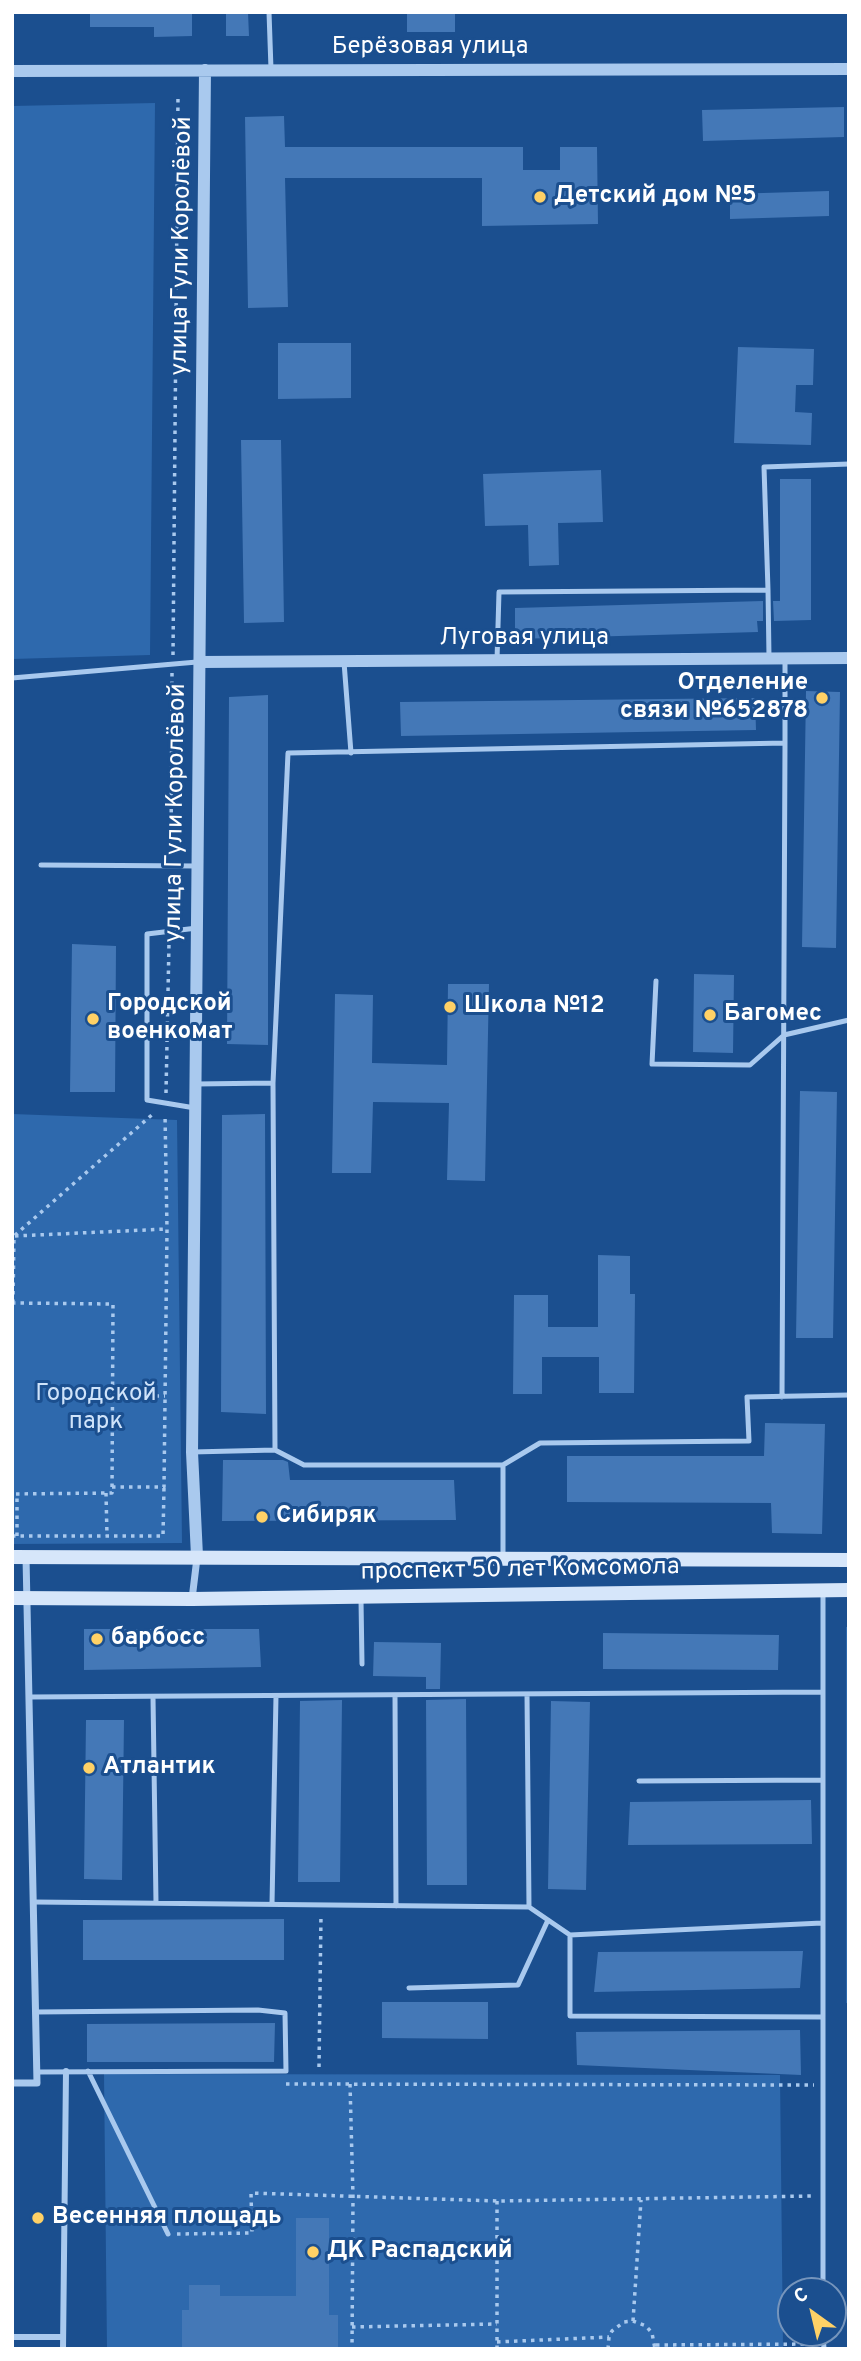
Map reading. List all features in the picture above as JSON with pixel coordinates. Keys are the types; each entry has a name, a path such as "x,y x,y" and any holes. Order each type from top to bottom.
{"main road":[{"name":"проспект 50 лет Комсомола","path":"19,1557 849,1560"},
{"name":"проспект 50 лет Комсомола","path":"12,1598 192,1599 849,1590"}],"street":[{"name":"Берёзовая улица","path":"12,71 849,69"},
{"name":"улица Гули Королёвой","path":"197,1556 192,1452 205,70"},
{"name":"Луговая улица","path":"200,662 849,658"},
{"path":"192,1599 197,1556"},
{"name":"проспект 50 лет Комсомола","path":"19,1557 28,1597"},
{"path":"12,2083 37,2083 28,1597"},
{"path":"63,2349 66,2071"},
{"path":"12,2337 63,2337"}],"lane":[{"path":"269,12 271,69"},
{"path":"769,659 764,467 849,464"},
{"path":"498,660 499,592 768,590"},
{"path":"782,1397 785,659"},
{"path":"344,660 351,753"},
{"path":"12,678 200,662"},
{"path":"275,1450 273,1083 288,753 785,743"},
{"path":"41,865 198,866"},
{"path":"195,1108 146,1100 147,934 197,928"},
{"path":"656,981 652,1064 750,1065 784,1035 849,1020"},
{"path":"196,1084 273,1083"},
{"path":"192,1452 275,1450 304,1465 503,1465 540,1443 749,1441 747,1396 849,1395"},
{"path":"503,1465 503,1560"},
{"path":"823,1590 823,2277"},
{"path":"361,1597 362,1664"},
{"path":"30,1697 822,1692"},
{"path":"527,1694 529,1907"},
{"path":"395,1695 396,1906"},
{"path":"272,1904 276,1696"},
{"path":"153,1697 156,1903"},
{"path":"639,1781 822,1780"},
{"path":"34,1902 529,1907 570,1935 822,1923"},
{"path":"409,1988 518,1985 548,1920"},
{"path":"570,1935 570,2016 823,2017"},
{"path":"36,2012 258,2010 285,2013 286,2071 37,2071"},
{"path":"88,2071 168,2234"}],"path":[{"path":"165,1103 13,1236 13,1303 113,1304 112,1493 15,1494 14,1535 163,1535 167,1229 165,1103 171,866 178,97"},
{"path":"13,1236 167,1229"},
{"path":"113,1396 165,1396"},
{"path":"112,1487 164,1487"},
{"path":"106,1493 107,1536"},
{"path":"318,2067 321,1905"},
{"path":"282,2084 823,2085"},
{"path":"350,2084 353,2197 352,2349"},
{"path":"168,2234 252,2233 251,2193 496,2201 823,2196"},
{"path":"632,2321 641,2200"},
{"path":"496,2201 497,2349"},
{"path":"608,2349 609,2337 618,2325 632,2321 646,2326 652,2333 655,2347 777,2346"},
{"path":"351,2327 497,2324"},
{"path":"497,2342 609,2337"}],"green space":[{"path":"155,103 150,655 12,659 12,106"},
{"name":"Городской парк","path":"12,1114 177,1120 182,1543 12,1544"},
{"path":"846,1627 849,1627 849,2003 846,2003"},
{"path":"104,2074 780,2075 782,2277 777,2277 777,2347 783,2349 338,2349 338,2315 329,2315 329,2218 296,2296 220,2296 220,2285 189,2286 189,2310 182,2349 107,2349"}],"building":[{"path":"90,12 192,12 192,36 154,37 154,27 90,27"},
{"path":"226,12 248,12 249,36 226,36"},
{"path":"407,12 455,12 455,32 407,32"},
{"path":"844,107 844,137 703,141 702,110"},
{"path":"284,116 285,147 523,147 523,170 560,170 560,147 597,147 598,224 482,226 482,178 285,178 288,307 248,308 245,117"},
{"path":"829,191 829,216 730,219 730,194"},
{"path":"278,343 351,343 351,398 278,399"},
{"path":"738,347 814,349 813,385 796,385 795,412 812,413 811,445 734,443"},
{"path":"241,440 281,440 284,622 244,623"},
{"path":"601,470 603,522 558,523 559,565 529,566 528,525 485,526 483,474"},
{"path":"780,479 811,479 811,620 774,621 773,601 780,601"},
{"path":"763,601 763,621 757,621 758,632 515,639 515,608"},
{"path":"806,691 840,692 836,948 802,947"},
{"path":"268,695 268,1045 227,1044 229,697"},
{"path":"755,698 756,730 401,736 400,702"},
{"name":"Городской военкомат","path":"72,944 116,946 115,1092 70,1092"},
{"name":"Багомес","path":"694,974 734,975 733,1053 693,1052"},
{"path":"448,984 489,984 485,1181 447,1180 449,1103 373,1102 371,1173 332,1173 335,994 373,995 372,1063 447,1065"},
{"path":"800,1091 837,1092 833,1338 796,1338"},
{"path":"265,1114 266,1414 221,1412 222,1115"},
{"path":"598,1255 630,1256 630,1294 635,1294 634,1393 599,1393 599,1357 542,1357 542,1394 513,1394 514,1295 548,1295 548,1327 598,1327"},
{"path":"765,1423 825,1424 822,1534 772,1533 771,1503 567,1502 567,1456 764,1456"},
{"path":"223,1460 283,1460 288,1462 290,1480 454,1480 456,1520 222,1521"},
{"path":"84,1629 259,1629 261,1667 84,1670"},
{"path":"603,1633 779,1635 778,1670 603,1669"},
{"path":"374,1642 441,1643 440,1689 426,1689 426,1677 373,1676"},
{"path":"466,1699 467,1885 427,1885 426,1700"},
{"path":"342,1700 340,1882 298,1882 300,1701"},
{"path":"551,1701 590,1702 586,1890 548,1889"},
{"path":"86,1720 124,1720 122,1880 84,1879"},
{"path":"811,1800 812,1844 628,1845 630,1802"},
{"path":"284,1919 284,1960 83,1960 83,1920"},
{"path":"803,1951 800,1988 594,1992 598,1952"},
{"path":"382,2002 488,2002 488,2039 382,2038"},
{"path":"275,2023 274,2062 87,2062 87,2024"},
{"path":"800,2030 801,2075 577,2065 576,2032"},
{"name":"ДК Распадский","path":"296,2218 329,2218 329,2315 338,2315 338,2349 182,2349 182,2310 189,2310 189,2285 220,2285 220,2296 296,2296"}],"place":[{"name":"Детский дом №5","path":"540,197"},
{"name":"Отделение связи №652878","path":"822,698"},
{"name":"Школа №12","path":"450,1007"},
{"name":"Багомес","path":"710,1015"},
{"name":"Городской военкомат","path":"93,1019"},
{"name":"Сибиряк","path":"262,1517"},
{"name":"барбосс","path":"97,1639"},
{"name":"Атлантик","path":"89,1768"},
{"name":"Весенняя площадь","path":"38,2218"},
{"name":"ДК Распадский","path":"313,2252"}]}
